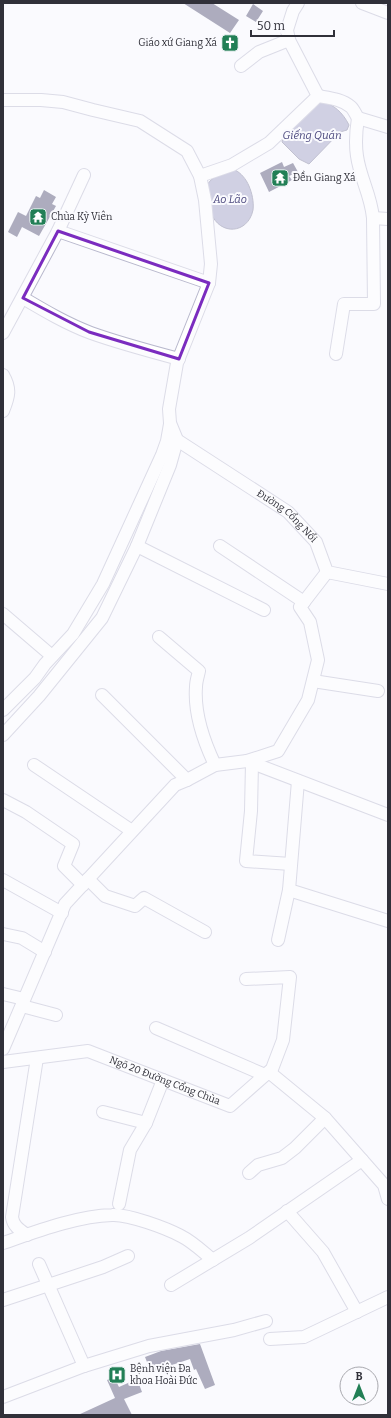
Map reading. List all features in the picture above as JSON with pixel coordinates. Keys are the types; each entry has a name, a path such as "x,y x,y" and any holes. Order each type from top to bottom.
{"street":[{"path":"298,3 293,11 287,30 289,40 318,96"},
{"path":"362,3 388,13"},
{"path":"241,66 258,52 289,40"},
{"path":"318,96 338,100 351,108 358,118 388,127"},
{"path":"200,176 232,165 269,143 318,96"},
{"path":"3,100 41,100 63,102 140,121 187,151 200,176 205,200 211,264 209,283 177,363 167,441 103,584 73,634 52,656 35,678 3,710"},
{"path":"336,354 344,304 374,304 372,204 357,156 356,136 358,118"},
{"path":"3,333 58,231 84,175"},
{"path":"373,218 388,219"},
{"path":"58,231 209,283"},
{"path":"23,298 53,316 89,332 143,350 179,358"},
{"path":"3,375 8,384 9,397 3,411"},
{"path":"3,735 39,696 102,618 137,546 170,465 177,440 170,423"},
{"name":"Đường Cổng Nổi","path":"177,440 288,512 316,542 327,572"},
{"path":"137,546 264,610"},
{"path":"220,546 304,602"},
{"path":"3,1049 65,904 132,831 175,785 215,765 250,762 278,751 308,700 318,660 310,622 300,607 327,572 388,584"},
{"path":"3,614 52,656"},
{"path":"159,637 199,671 196,686 197,708 205,744 215,765"},
{"path":"313,681 378,691"},
{"path":"102,695 187,780"},
{"path":"250,762 388,814"},
{"path":"250,762 251,811 246,861 291,864"},
{"path":"34,765 132,831"},
{"path":"278,940 289,890 298,781"},
{"path":"3,800 26,812 73,844 64,866 105,896 135,906 144,898 205,932"},
{"path":"3,880 62,913"},
{"path":"289,890 388,921"},
{"path":"3,934 22,938 45,952"},
{"name":"Ngõ 20 Đường Cổng Chùa","path":"3,1062 88,1052 230,1106 272,1069 283,1040 290,977 246,979"},
{"path":"3,994 56,1015"},
{"path":"156,1028 267,1073 325,1118 384,1185 388,1199"},
{"path":"27,1235 16,1227 12,1222 12,1217 30,1110 36,1058"},
{"path":"119,1204 130,1150 146,1123 163,1080"},
{"path":"103,1112 146,1123"},
{"path":"248,1173 258,1165 282,1158 295,1148 325,1118"},
{"path":"171,1285 249,1238 362,1160"},
{"path":"287,1212 323,1252 357,1312"},
{"path":"3,1243 74,1221 114,1215 145,1221 182,1236 213,1260"},
{"path":"3,1300 103,1267 128,1256"},
{"path":"39,1264 84,1366"},
{"path":"270,1339 304,1336 388,1297"},
{"path":"3,1397 84,1366 149,1346 234,1330 266,1321"}],"highlighted area":[{"path":"58,231 209,283 179,359 89,332 23,298"}],"water":[{"name":"Giếng Quán","path":"320,101 330,104 338,110 349,125 347,130 340,132 309,164 299,159 282,142 283,138"},
{"name":"Ao Lão","path":"235,170 248,183 252,195 253,210 246,224 240,228 234,229 221,226 215,220 210,210 207,185 212,179 223,173"}],"building":[{"path":"183,3 212,3 239,20 230,33"},
{"path":"253,4 263,11 256,22 246,16"},
{"path":"282,162 284,167 293,163 298,172 289,176 292,180 269,192 260,173"},
{"path":"44,190 56,197 52,204 56,206 39,236 22,227 17,237 8,232 18,212 26,216 36,196 40,198"},
{"path":"200,1344 215,1385 205,1389 196,1369 194,1370 190,1359 151,1372 145,1357 161,1351"},
{"path":"114,1377 119,1387 137,1379 142,1392 124,1399 132,1415 78,1415 115,1398 107,1380"}],"place":[{"name":"Giáo xứ Giang Xá","path":"230,43"},
{"name":"Đền Giang Xá","path":"280,178"},
{"name":"Chùa Kỳ Viên","path":"38,217"},
{"name":"Bệnh viện Đa khoa Hoài Đức","path":"117,1375"}]}
